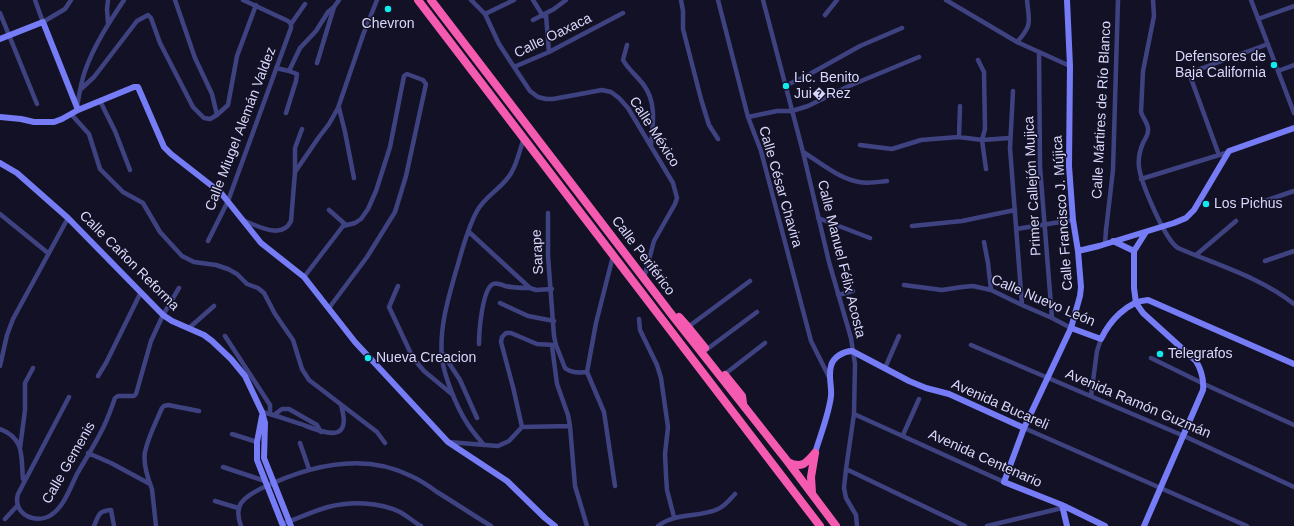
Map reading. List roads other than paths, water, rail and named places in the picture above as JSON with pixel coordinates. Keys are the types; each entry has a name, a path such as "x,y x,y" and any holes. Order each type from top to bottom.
{"highway":[{"name":"Calle Periférico","path":"418,0 820,526"},
{"name":"Calle Periférico","path":"431,0 672,315 788,462 836,526"},
{"path":"672,315 680,318 725,374 742,396 743,406"},
{"path":"788,462 796,465 803,465 814,453"},
{"path":"813,496 811,482 814,453"}],"street":[{"path":"35,0 77,109"},
{"path":"0,39 43,22 65,9 71,0"},
{"path":"108,0 108,23"},
{"path":"77,109 84,72 93,51 108,23 124,0"},
{"path":"175,0 195,58 212,94 217,115"},
{"path":"243,0 288,20 291,24"},
{"path":"289,70 300,48 316,31 328,12 339,0"},
{"path":"295,172 319,136 329,124 338,108 362,35 377,0"},
{"name":"Calle México","path":"471,0 485,14 500,44 514,67 530,91 538,97 546,99 602,90 611,92 628,108 673,183 677,198 654,241 644,278"},
{"path":"485,14 514,0"},
{"path":"533,0 544,15 550,52"},
{"path":"533,20 544,15 566,0"},
{"path":"682,0 683,29 709,125 718,139"},
{"name":"Calle César Chavira","path":"718,0 748,117 761,151 811,341 830,377"},
{"name":"Calle Manuel Félix Acosta","path":"763,0 803,152 829,262 848,324 855,364 854,414 844,488 846,498 856,515 857,526"},
{"path":"825,14 837,0"},
{"path":"946,0 1017,42 1070,66"},
{"path":"1017,42 1029,27 1027,0"},
{"name":"Calle Francisco J. Mújica","path":"1004,482 1024,428 1071,328 1080,296 1081,287 1078,251 1073,220 1069,166 1070,66 1067,0"},
{"name":"Calle Mártires de Río Blanco","path":"1105,244 1112,186 1118,0"},
{"path":"1153,0 1154,16 1143,71 1141,112 1147,125 1148,132 1140,150 1139,165 1141,179 1162,226 1174,246 1270,287 1294,304"},
{"path":"1251,0 1294,113"},
{"name":"Calle Miugel Alemán Valdez","path":"208,241 228,201 291,28 291,24 305,4"},
{"path":"81,89 94,77 137,21 148,15 151,18 160,43 194,107 204,118 210,118 217,115 228,105 237,56 256,5"},
{"path":"1258,19 1294,6"},
{"path":"317,63 334,7"},
{"path":"0,13 37,104"},
{"name":"Calle Oaxaca","path":"514,67 550,52 623,13"},
{"path":"785,86 860,46 902,28"},
{"path":"1219,155 1189,73 1268,44"},
{"path":"627,45 623,60 627,67 644,84 654,108 651,145"},
{"name":"Primer Callejón Mujica","path":"1039,53 1040,167 1052,318"},
{"path":"748,117 777,111 792,111 818,102 849,86 919,57"},
{"path":"978,60 984,72 985,129 982,140 986,169"},
{"path":"1278,71 1294,65"},
{"path":"276,68 289,70 297,74 286,113"},
{"path":"304,277 340,230 346,225 355,223 361,219 368,209 376,191 390,147 404,76 407,74 425,81 426,84 406,176 395,212 367,256 328,308"},
{"path":"0,117 43,123 54,122 71,114 77,109 134,87 138,87 164,147 213,186 228,201 242,221 261,243 304,277 355,342 448,442 507,481 555,526"},
{"path":"1013,91 1010,138 1022,305"},
{"path":"100,100 115,130 130,170"},
{"path":"958,137 960,106"},
{"path":"338,108 345,132 354,178"},
{"path":"71,114 88,134 100,169 123,192 144,203 160,232 182,256 194,262 216,265 228,269 237,274 247,284 258,288 264,293 275,314 293,340 302,369 306,376 377,432 384,443"},
{"path":"1141,179 1219,155 1294,128"},
{"path":"242,221 272,231 279,231 289,226 291,221 295,172 295,148 302,129"},
{"path":"860,145 892,149 921,140 958,137 982,140 1010,138"},
{"path":"484,445 467,424 454,396 445,370 442,353 443,323 461,254 476,212 510,176 524,138"},
{"path":"1078,251 1146,232 1186,218 1194,210 1229,151"},
{"path":"803,152 839,175 859,182 872,183 887,181"},
{"name":"Calle Cañon Reforma","path":"0,163 17,173 68,218 163,315 212,341 239,367 245,376 265,423 264,458 290,524"},
{"path":"1256,204 1294,191"},
{"path":"329,210 346,225"},
{"path":"912,226 962,221 1015,210"},
{"name":"Sarape","path":"548,213 548,242 554,321 554,345"},
{"path":"0,214 48,253"},
{"path":"0,366 7,335 13,319 68,218"},
{"path":"818,218 870,238"},
{"path":"1016,228 1073,220"},
{"path":"1196,255 1236,221"},
{"path":"469,232 530,288"},
{"path":"1144,526 1184,436 1203,390 1204,384 1202,371 1196,361 1143,313 1136,303 1134,288 1134,251 1146,232"},
{"path":"1113,241 1134,251"},
{"path":"984,242 991,290"},
{"path":"1265,261 1294,251"},
{"path":"614,255 596,323 587,372 604,412 615,486"},
{"path":"688,327 750,281"},
{"path":"479,344 482,310 491,285 496,283 536,290 552,289"},
{"name":"Calle Nuevo León","path":"904,285 942,290 974,286 991,290 1071,328 1101,339"},
{"path":"398,286 389,307 397,321 409,351 424,371 454,396"},
{"path":"163,315 179,288"},
{"path":"838,294 853,291"},
{"path":"98,376 141,292"},
{"path":"1091,396 1097,351 1101,339 1111,322 1136,303 1143,300 1151,301 1294,364"},
{"path":"500,303 528,316 554,321"},
{"path":"189,328 214,306"},
{"path":"706,350 757,312"},
{"name":"Calle Gemenis","path":"17,506 23,514 31,518 40,519 50,516 61,505 101,431 115,398 118,396 134,396 136,394 151,341 163,315"},
{"path":"639,319 640,330 657,365 661,378 668,427 665,454 667,483 674,517"},
{"path":"522,427 501,342 502,337 506,333 511,333 537,344 554,345"},
{"path":"225,336 270,405 272,414"},
{"path":"885,368 899,336"},
{"path":"725,374 765,343"},
{"path":"554,345 568,370 580,373 587,372"},
{"path":"554,345 557,384 568,415 570,426 575,486 587,526"},
{"name":"Avenida Ramón Guzmán","path":"971,345 1184,436 1294,487"},
{"path":"814,453 829,405 831,366 833,361 842,354 847,351 852,351"},
{"name":"Avenida Bucareli","path":"852,351 918,385 949,394 1160,489 1247,526"},
{"path":"442,353 460,380 477,418"},
{"path":"1151,358 1294,425"},
{"path":"24,480 20,448 25,410 25,383 32,368"},
{"path":"5,519 17,506 18,494 24,480 69,397"},
{"path":"903,436 919,399"},
{"path":"341,404 344,419 341,428 334,433 321,432 272,414 262,414 257,442 257,460 283,525 290,524 326,507 361,504 382,507 400,512 421,526"},
{"path":"156,526 152,489 145,452 164,406 168,405 199,411"},
{"path":"272,414 282,409 289,409 318,425 321,432"},
{"name":"Avenida Centenario","path":"854,414 1105,526"},
{"path":"448,442 493,446 504,444 522,427 570,426"},
{"path":"0,429 14,437 20,448"},
{"path":"232,434 257,442"},
{"path":"300,443 309,469"},
{"path":"88,454 111,463 150,484"},
{"path":"241,526 238,508 246,496 266,484 273,483 309,469 341,462 358,462 401,471 412,476 491,526"},
{"path":"223,467 266,484"},
{"path":"846,469 965,526"},
{"path":"658,526 674,517 711,512 720,509 735,494"},
{"path":"215,501 238,508"},
{"path":"987,526 1062,507 1067,526"},
{"path":"94,526 102,511 111,510 114,526"}],"place":[{"name":"Chevron","path":"388,9"},
{"name":"Defensores de Baja California","path":"1274,65"},
{"name":"Lic. Benito Jui�Rez","path":"786,86"},
{"name":"Los Pichus","path":"1206,204"},
{"name":"Telegrafos","path":"1160,354"},
{"name":"Nueva Creacion","path":"368,358"}]}
